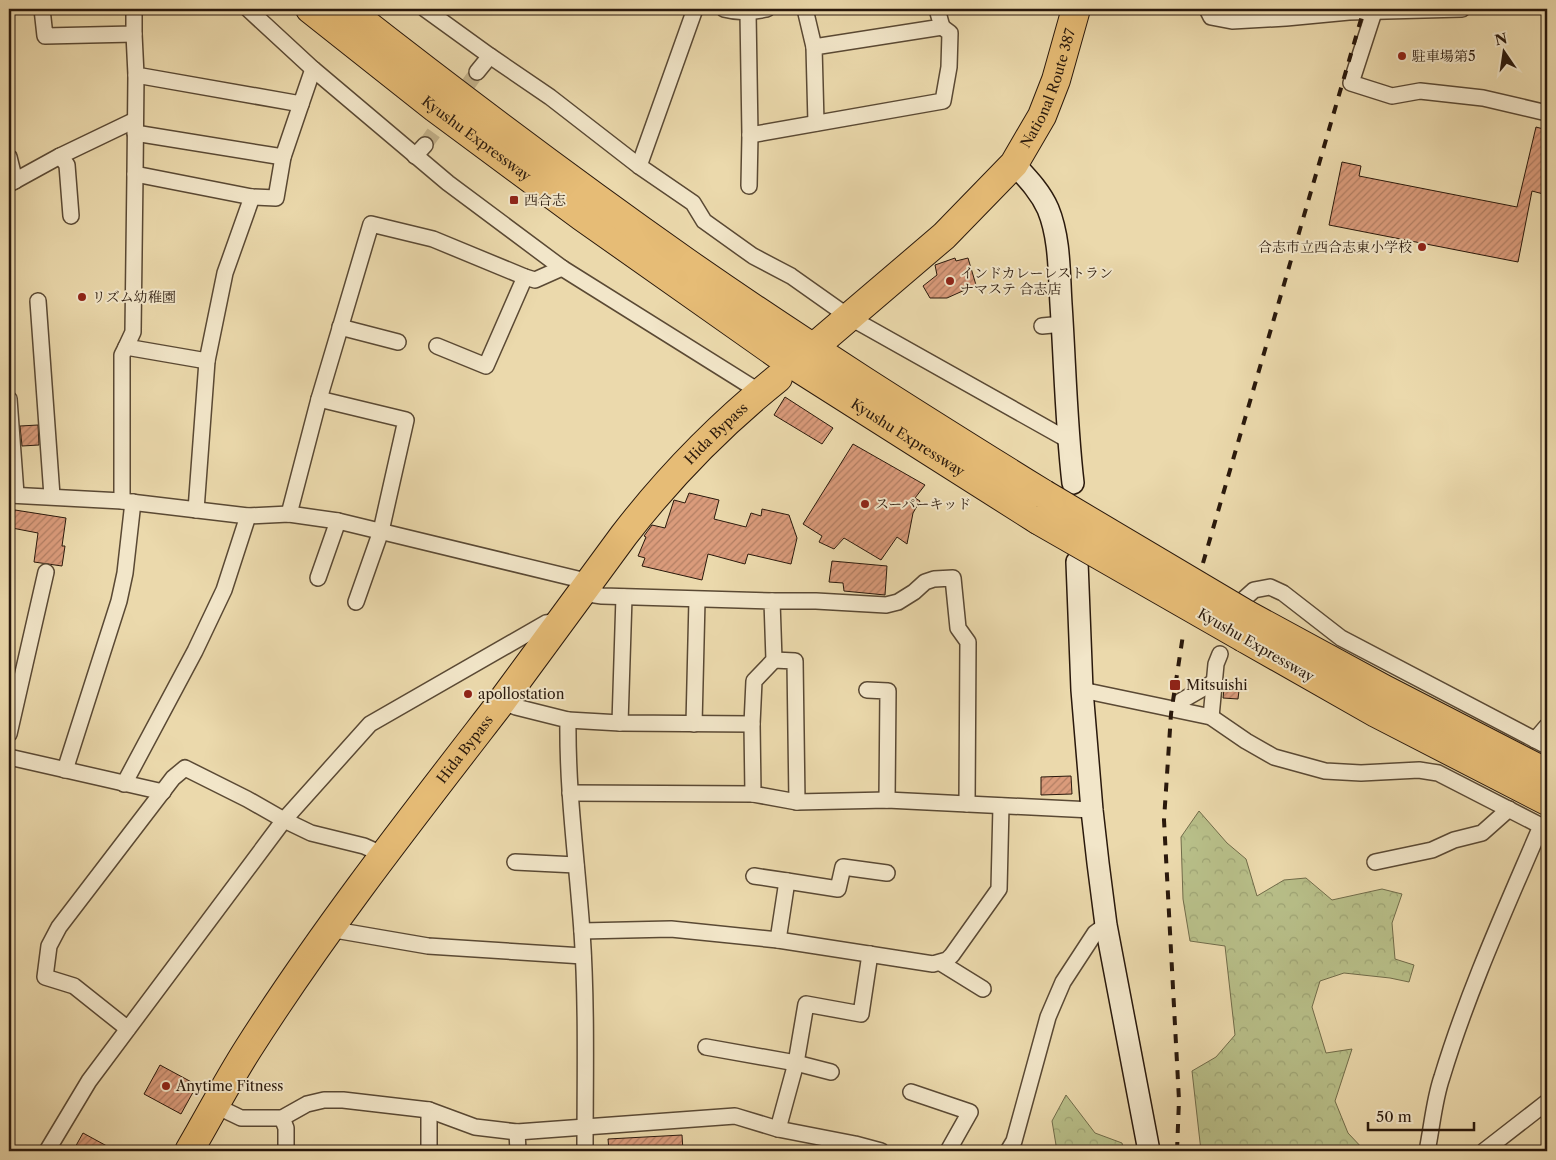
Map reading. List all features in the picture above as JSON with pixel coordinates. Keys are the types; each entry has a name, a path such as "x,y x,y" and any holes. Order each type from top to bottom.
{"highway":[{"name":"Kyushu Expressway","path":"310,9 473,136 581,216 781,357 1041,507 1245,617 1547,774"},
{"name":"Kyushu Expressway","path":"348,9 454,93 687,262 884,395 1041,507"},
{"name":"National Route 387","path":"1014,164 1042,116 1056,80 1076,9"},
{"path":"821,341 944,236 1014,164"},
{"name":"Hida Bypass","path":"189,1151 248,1050 329,929 441,778 502,701 626,534 662,491 703,447 769,385"},
{"name":"Kyushu Expressway","path":"1245,617 1376,713 1545,819"}],"street":[{"path":"42,9 45,36 134,34"},
{"path":"65,770 119,601 125,573 127,501 122,355 133,332 136,75 134,9"},
{"path":"248,9 313,69 420,150 448,183 562,268 769,385"},
{"path":"424,9 550,97 639,166 694,203 704,221 753,256 791,276 849,317 1068,440"},
{"path":"639,166 695,9"},
{"path":"724,9 748,13 768,9"},
{"path":"805,9 814,47 816,122"},
{"path":"750,135 943,101 949,67 950,33 942,27 937,9"},
{"path":"1207,9 1211,17 1232,21 1286,18 1350,10 1462,9"},
{"path":"1374,10 1351,83 1392,96 1420,91 1483,98 1547,113"},
{"path":"748,13 749,186"},
{"path":"814,47 942,27"},
{"path":"477,72 490,56"},
{"path":"134,174 252,197 276,198 283,158 313,69"},
{"path":"136,75 301,104"},
{"path":"9,157 12,182 60,156 135,126 283,158"},
{"path":"60,156 67,165 71,216"},
{"path":"1014,164 1035,186 1048,210 1056,238 1063,324 1068,440 1073,483"},
{"path":"196,510 207,361 225,273 252,197"},
{"path":"289,514 319,399 371,224 433,239 535,280 562,268"},
{"path":"438,346 486,366 525,277"},
{"path":"38,301 52,496"},
{"path":"1042,326 1063,324"},
{"path":"340,327 398,342"},
{"path":"126,347 207,361"},
{"path":"9,399 13,495 127,501 248,516 289,514 338,521 586,587 602,596 697,600 816,601 886,605 898,602 925,582 934,579 953,578 958,628 968,642 967,804"},
{"path":"319,399 406,420 380,531 356,602"},
{"path":"124,784 195,651 224,590 248,516"},
{"path":"318,578 338,521"},
{"path":"1077,562 1082,690 1092,810 1106,925 1149,1151"},
{"path":"9,734 46,572"},
{"path":"1245,617 1254,590 1270,587 1283,593 1341,638 1541,743 1547,726"},
{"path":"620,723 624,597"},
{"path":"694,724 697,600"},
{"path":"752,794 754,681 774,660 772,601"},
{"path":"46,1151 89,1081 284,820 370,724 546,623 561,621"},
{"path":"1207,716 1216,664 1220,654"},
{"path":"774,660 795,660 797,802"},
{"path":"1180,705 1214,682"},
{"path":"867,690 888,691 887,800"},
{"path":"1082,690 1180,705 1207,716 1274,757 1324,771 1360,773 1419,770 1438,773 1509,809 1545,819 1485,958 1455,1038 1441,1079 1427,1151"},
{"path":"502,701 516,707 568,720 620,723 752,724"},
{"path":"568,720 570,793 583,956 585,1151"},
{"path":"9,757 163,792"},
{"path":"128,1029 74,986 45,977 49,946 60,927 173,778 185,768 311,833 364,846 384,855"},
{"path":"570,793 752,794 797,802 887,800 1092,810"},
{"path":"582,931 671,929 778,940 933,964 940,963 952,955 998,889 1001,806"},
{"path":"1375,862 1432,850 1454,840 1482,833 1509,809"},
{"path":"515,862 576,865"},
{"path":"754,876 838,889 843,867 887,873"},
{"path":"778,940 787,881"},
{"path":"1008,1151 1014,1141 1048,1016 1063,982 1095,933 1106,925"},
{"path":"329,929 428,946 583,956"},
{"path":"778,1129 796,1063 806,1004 861,1014 870,954"},
{"path":"940,963 983,989"},
{"path":"706,1047 796,1063 831,1072"},
{"path":"911,1092 970,1112 948,1151"},
{"path":"216,1106 241,1118 282,1118 307,1104 324,1100 343,1100 429,1110 475,1127 517,1132 735,1116 778,1129 881,1151"},
{"path":"1484,1151 1547,1102"},
{"path":"429,1110 429,1151"},
{"path":"282,1118 286,1128 286,1151"},
{"path":"517,1132 518,1151"}],"green space":[{"path":"1199,811 1227,843 1246,859 1257,896 1284,880 1306,878 1332,900 1382,889 1402,894 1392,923 1395,959 1414,965 1409,982 1344,973 1320,981 1312,1007 1326,1053 1352,1049 1335,1101 1348,1133 1365,1151 1201,1151 1192,1071 1216,1057 1235,1035 1225,946 1190,941 1183,899 1181,837"},
{"path":"1066,1095 1095,1133 1122,1143 1124,1151 1057,1151 1052,1121"}],"building":[{"path":"1536,127 1547,130 1547,195 1532,191 1518,262 1329,225 1342,162 1361,166 1359,176 1517,207"},
{"path":"955,258 956,261 968,258 976,285 947,298 930,298 923,286 937,275 935,265"},
{"path":"785,397 833,428 822,444 774,415"},
{"path":"38,425 39,445 22,446 20,426"},
{"path":"853,444 925,485 915,498 920,501 913,513 907,544 897,537 881,560 844,538 834,549 819,542 822,536 803,524"},
{"path":"689,493 719,500 714,519 746,527 751,513 761,516 762,509 789,515 797,538 791,564 748,554 745,564 708,554 702,580 642,566 645,558 638,556 646,537 644,536 652,525 665,528 674,500 685,503"},
{"path":"15,510 66,518 62,546 65,546 62,566 34,562 38,533 12,528"},
{"path":"832,561 887,566 885,595 844,591 843,583 829,582"},
{"path":"1225,681 1240,682 1238,699 1223,698"},
{"path":"1071,776 1072,794 1041,795 1041,777"},
{"path":"160,1065 197,1085 181,1114 144,1094"},
{"path":"83,1133 116,1151 73,1151"},
{"path":"682,1135 683,1151 609,1151 608,1139"}],"tunnel":[{"path":"425,145 477,72"}],"railway":[{"path":"1203,563 1364,9"},
{"path":"1177,1151 1179,1100 1164,820 1171,714 1183,635"}],"place":[{"name":"駐車場第5","path":"1402,56"},
{"name":"西合志","path":"514,200"},
{"name":"合志市立西合志東小学校","path":"1422,247"},
{"name":"インドカレーレストラン ナマステ 合志店","path":"950,281"},
{"name":"リズム幼稚園","path":"82,297"},
{"name":"スーパーキッド","path":"865,504"},
{"name":"Mitsuishi","path":"1175,685"},
{"name":"apollostation","path":"468,694"},
{"name":"Anytime Fitness","path":"166,1086"}]}
